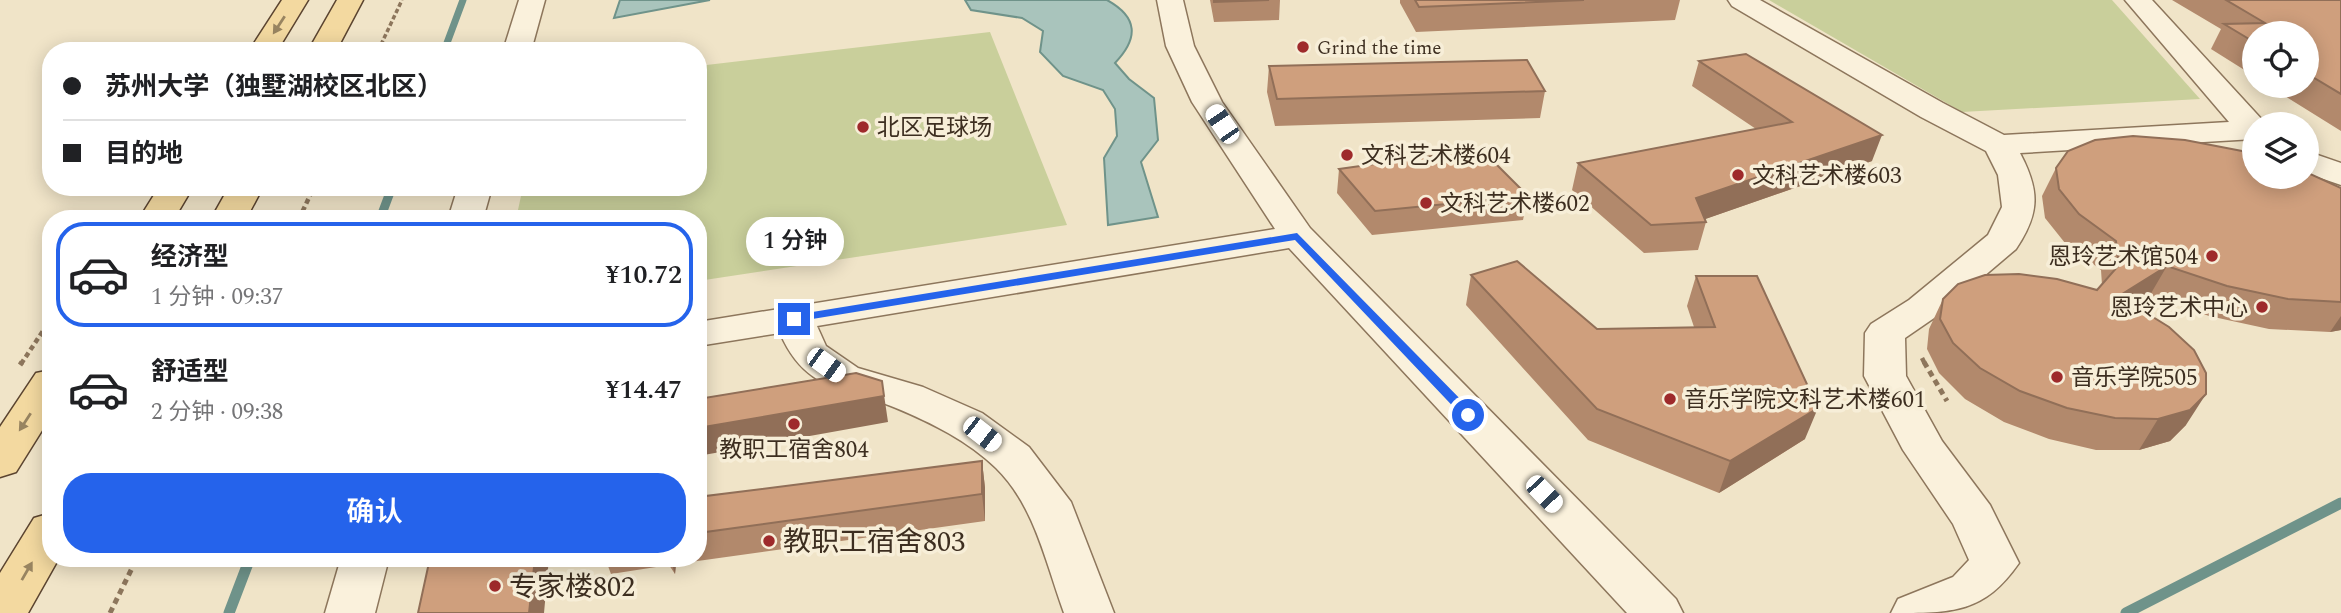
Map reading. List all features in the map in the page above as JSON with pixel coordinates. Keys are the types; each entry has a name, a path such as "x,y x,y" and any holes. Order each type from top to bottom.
{"main road":[{"path":"269,42 295,0"},
{"path":"327,42 350,0"},
{"path":"0,461 33,377"},
{"path":"2,613 42,545"}],"lane":[{"path":"520,42 532,0"},
{"path":"1170,0 1180,46 1207,102 1297,236 1658,613"},
{"path":"1741,0 1932,110 1999,145 2242,130"},
{"path":"2138,0 2242,117"},
{"path":"1916,613 1971,591 1995,563 1973,517 1925,450 1885,376 1885,333 1923,308 2003,241 2019,207 2015,175 1999,145"},
{"path":"2319,166 2341,175"},
{"path":"707,333 1297,236"},
{"path":"794,319 809,353 843,377 908,397 967,423 1013,458 1048,502 1089,613"},
{"path":"350,613 363,567"}],"path":[{"path":"382,42 402,0"},
{"path":"1923,308 1915,346 1947,401"},
{"path":"33,377 42,348"},
{"path":"110,613 133,567"}],"green space":[{"path":"1769,0 2112,0 2200,99 1962,112"},
{"name":"北区足球场","path":"990,32 1067,225 707,280 707,210 518,210 521,196 707,196 707,65"}],"water":[{"path":"620,0 710,0 614,18"},
{"path":"965,0 1107,0 1125,14 1132,28 1131,37 1115,63 1129,79 1154,98 1158,140 1141,162 1158,217 1108,225 1104,158 1117,136 1115,109 1103,90 1063,76 1040,52 1043,31 1022,18 971,10"}],"building":[{"path":"1214,0 1269,0 1214,2"},
{"path":"1415,0 1584,0 1419,7"},
{"path":"2226,0 2341,0 2341,94 2319,81 2319,21 2262,21"},
{"path":"2224,24 2242,24 2242,35"},
{"path":"1746,54 1882,135 1696,198 1706,222 1651,225 1578,163 1792,122 1699,61"},
{"path":"1527,60 1545,91 1277,99 1269,66"},
{"name":"恩玲艺术中心","path":"2133,136 2185,140 2242,151 2242,189 2319,189 2319,178 2341,188 2341,302 2288,299 2227,286 2167,266 2119,296 2169,327 2194,350 2206,373 2206,394 2190,410 2158,419 2115,418 2067,408 2020,391 1980,368 1953,343 1940,319 1943,299 1958,284 1985,275 2019,274 2057,279 2097,290 2119,265 2116,241 2079,214 2059,189 2056,168 2068,151 2095,140"},
{"path":"1481,149 1528,196 1375,211 1339,169"},
{"name":"音乐学院文科艺术楼601","path":"1517,261 1597,329 1715,327 1696,276 1757,276 1818,408 1730,461 1597,409 1471,275"},
{"path":"856,373 882,381 884,396 707,426 707,398"},
{"path":"982,461 982,494 707,532 707,496"},
{"name":"专家楼802","path":"428,567 534,567 529,613 418,613"}],"waterway":[{"path":"447,42 463,0"},
{"path":"383,210 389,196"},
{"path":"2126,613 2341,503"},
{"path":"229,613 247,567"}],"place":[{"name":"Grind the time","path":"1303,47"},
{"name":"北区足球场","path":"863,127"},
{"name":"文科艺术楼604","path":"1347,155"},
{"name":"文科艺术楼603","path":"1738,175"},
{"name":"文科艺术楼602","path":"1426,203"},
{"name":"恩玲艺术馆504","path":"2212,256"},
{"name":"恩玲艺术中心","path":"2262,307"},
{"name":"音乐学院505","path":"2057,377"},
{"name":"音乐学院文科艺术楼601","path":"1670,399"},
{"name":"教职工宿舍804","path":"794,424"},
{"name":"教职工宿舍803","path":"769,541"},
{"name":"专家楼802","path":"495,586"}],"route":[{"path":"794,319 1297,236 1468,415"}]}
